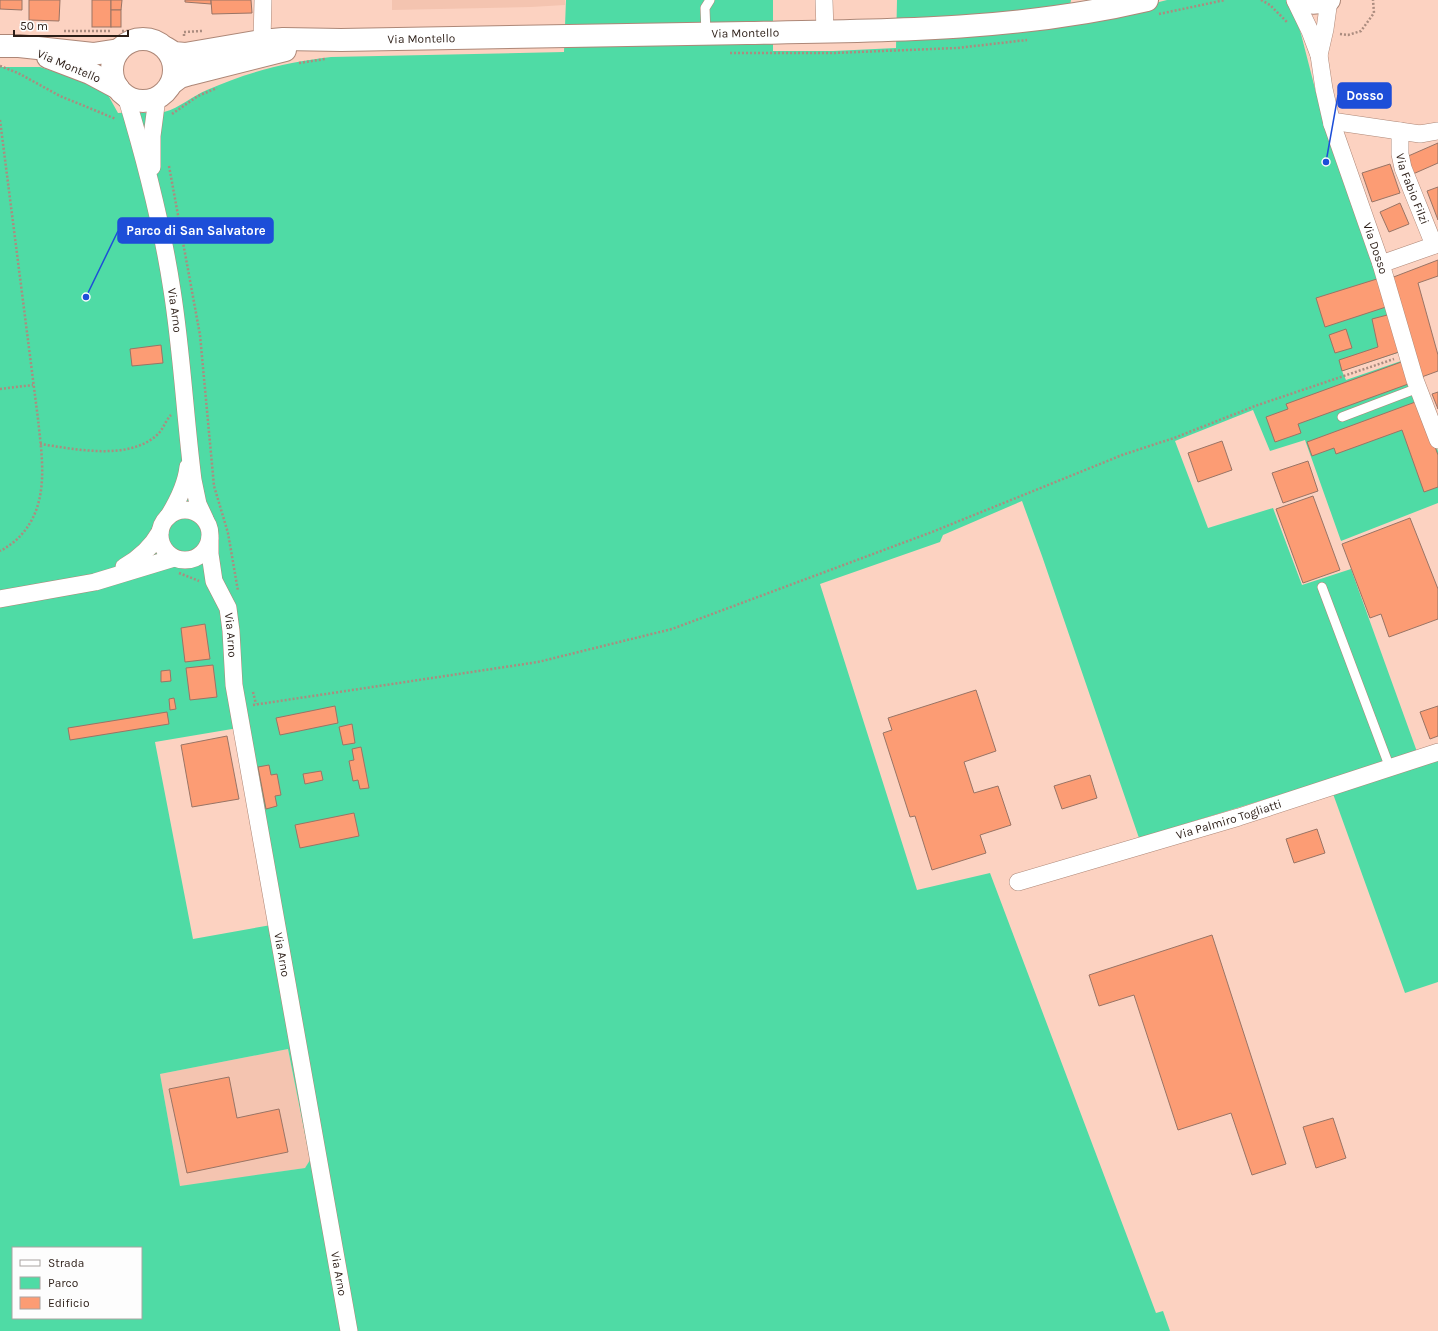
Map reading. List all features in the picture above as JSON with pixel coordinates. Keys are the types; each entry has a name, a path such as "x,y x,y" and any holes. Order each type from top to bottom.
{"street":[{"path":"262,41 263,0"},
{"path":"824,0 825,32"},
{"path":"1296,0 1306,3 1318,3 1329,0"},
{"name":"Via Dosso","path":"1296,0 1310,31 1318,55 1332,124 1381,264 1418,388 1438,440"},
{"name":"Via Dosso","path":"1318,55 1325,29 1329,0"},
{"name":"Via Montello","path":"9,46 93,54 117,38 127,43 137,39 148,39 157,42 163,40 174,53 185,54 262,41 284,39 341,40 706,34 950,28 1059,17 1108,9 1151,7"},
{"path":"117,38 112,67 113,78 122,92"},
{"path":"155,108 166,92 181,78 163,40"},
{"name":"Via Montello","path":"181,78 296,47 341,40"},
{"name":"Via Montello","path":"181,78 220,57 258,48 262,41"},
{"name":"Via Montello","path":"9,46 90,73 136,100 146,101 155,108"},
{"name":"Via Arno","path":"122,92 133,118 152,193 172,289 178,329 189,453 196,495 205,519"},
{"name":"Via Arno","path":"152,193 152,136 155,108"},
{"path":"1332,124 1338,122 1420,134 1438,131"},
{"name":"Via Fabio Filzi","path":"1400,131 1400,154 1403,168 1436,244"},
{"path":"1381,264 1436,244"},
{"name":"Via Arno","path":"168,517 180,496 187,475 189,453"},
{"path":"0,600 95,582 181,559 196,558 203,553 208,546 210,538 209,525 200,514 187,510 174,513 163,523 153,544 142,556 125,567 95,582"},
{"path":"160,532 163,547 168,553 181,559"},
{"name":"Via Arno","path":"210,538 210,554 214,580 228,608 231,631 234,685 349,1331"},
{"name":"Via Arno","path":"181,559 214,580"},
{"name":"Via Palmiro Togliatti","path":"1018,882 1239,817 1438,752"}],"lane":[{"path":"706,34 705,8 710,0"},
{"path":"1342,417 1418,388"},
{"path":"1322,587 1390,768"}],"path":[{"path":"1151,7 1225,0"},
{"path":"64,31 117,38 163,40"},
{"path":"724,53 833,53 949,48 1019,42 1035,39"},
{"path":"294,64 331,59"},
{"path":"0,66 18,73 60,96 111,117 121,120 133,118"},
{"path":"155,108 166,118 198,96 224,85"},
{"path":"0,120 34,385 42,479 39,503 29,525 16,541 0,551"},
{"path":"168,161 200,335 214,486 228,533 234,571"},
{"path":"256,704 538,662 672,629 932,532 1122,455 1174,438 1255,406 1408,355"},
{"path":"0,389 34,385"},
{"path":"40,444 101,450 127,450 147,442 159,434 166,420 174,413"}],"shaded area":[{"path":"392,0 565,0 565,5 392,10"},
{"path":"288,1049 310,1160 305,1168 180,1187 160,1074"}],"green space":[{"path":"566,0 773,0 773,51 833,51 896,48 897,0 1071,0 1067,25 1167,0 1290,0 1301,34 1321,112 1371,246 1400,352 1342,371 1346,380 1404,360 1438,451 1438,503 1341,541 1305,440 1270,451 1253,410 1175,441 1208,528 1273,508 1302,585 1351,569 1420,760 1438,754 1438,982 1405,993 1328,780 1139,838 1022,501 943,535 940,542 820,584 917,890 990,873 1156,1313 1163,1311 1170,1331 0,1331 0,67 40,67 93,84 108,95 118,113 153,113 170,110 202,93 252,73 283,65 331,57 564,52","holes":["238,728 271,925 193,939 155,742","288,1049 310,1160 305,1168 180,1186 160,1074"]}],"building":[{"path":"0,0 22,0 22,10 0,9"},
{"path":"29,0 60,0 59,21 29,20"},
{"path":"92,0 111,0 111,27 92,27"},
{"path":"111,0 122,0 121,10 111,10"},
{"path":"185,0 211,0 211,4 185,2"},
{"path":"211,0 251,0 252,13 212,14"},
{"path":"111,10 121,10 121,27 111,27"},
{"path":"1438,143 1438,163 1413,174 1406,157"},
{"path":"1390,164 1400,193 1372,202 1362,173"},
{"path":"1438,187 1438,220 1427,191"},
{"path":"1400,203 1409,224 1389,232 1380,212"},
{"path":"1438,260 1438,276 1418,283 1438,355 1438,371 1419,378 1391,278"},
{"path":"1380,278 1389,306 1325,327 1316,298"},
{"path":"1391,314 1399,352 1342,371 1339,360 1378,347 1372,319"},
{"path":"1346,329 1352,348 1335,353 1329,335"},
{"path":"161,345 163,363 132,366 130,349"},
{"path":"1404,361 1411,383 1298,424 1301,433 1275,442 1266,417 1288,409 1286,404"},
{"path":"1438,392 1438,409 1432,394"},
{"path":"1418,401 1438,455 1438,487 1424,492 1402,430 1336,454 1334,448 1312,456 1307,442"},
{"path":"1222,441 1232,470 1198,482 1188,453"},
{"path":"1308,461 1318,491 1283,503 1272,473"},
{"path":"1313,496 1340,570 1303,583 1276,509"},
{"path":"1410,518 1438,589 1438,619 1389,637 1381,614 1370,618 1342,544"},
{"path":"205,624 210,659 185,662 181,628"},
{"path":"213,665 217,697 190,700 186,668"},
{"path":"170,670 171,681 161,682 161,671"},
{"path":"976,690 996,751 964,762 974,793 998,786 1011,825 980,835 986,853 932,870 915,816 910,817 883,733 892,730 888,718"},
{"path":"174,698 176,709 170,710 169,699"},
{"path":"335,706 338,723 280,735 276,718"},
{"path":"1438,706 1438,736 1430,739 1420,712"},
{"path":"167,712 169,724 70,740 68,728"},
{"path":"352,724 355,743 343,745 339,727"},
{"path":"227,736 239,799 192,807 181,745"},
{"path":"361,747 369,788 360,789 358,780 353,781 349,761 354,760 352,749"},
{"path":"269,765 271,775 277,774 281,795 275,796 277,806 266,809 258,767"},
{"path":"321,771 323,780 305,784 303,774"},
{"path":"1090,775 1097,798 1062,809 1054,786"},
{"path":"354,813 359,836 300,848 295,825"},
{"path":"1317,829 1325,853 1294,863 1286,839"},
{"path":"1212,935 1286,1164 1252,1175 1231,1113 1178,1130 1134,995 1099,1006 1089,975"},
{"path":"229,1077 237,1118 279,1109 288,1152 187,1173 169,1089"},
{"path":"1333,1118 1346,1158 1316,1168 1303,1127"}],"place":[{"name":"Dosso","path":"1326,162"},
{"name":"Parco di San Salvatore","path":"86,297"}]}
